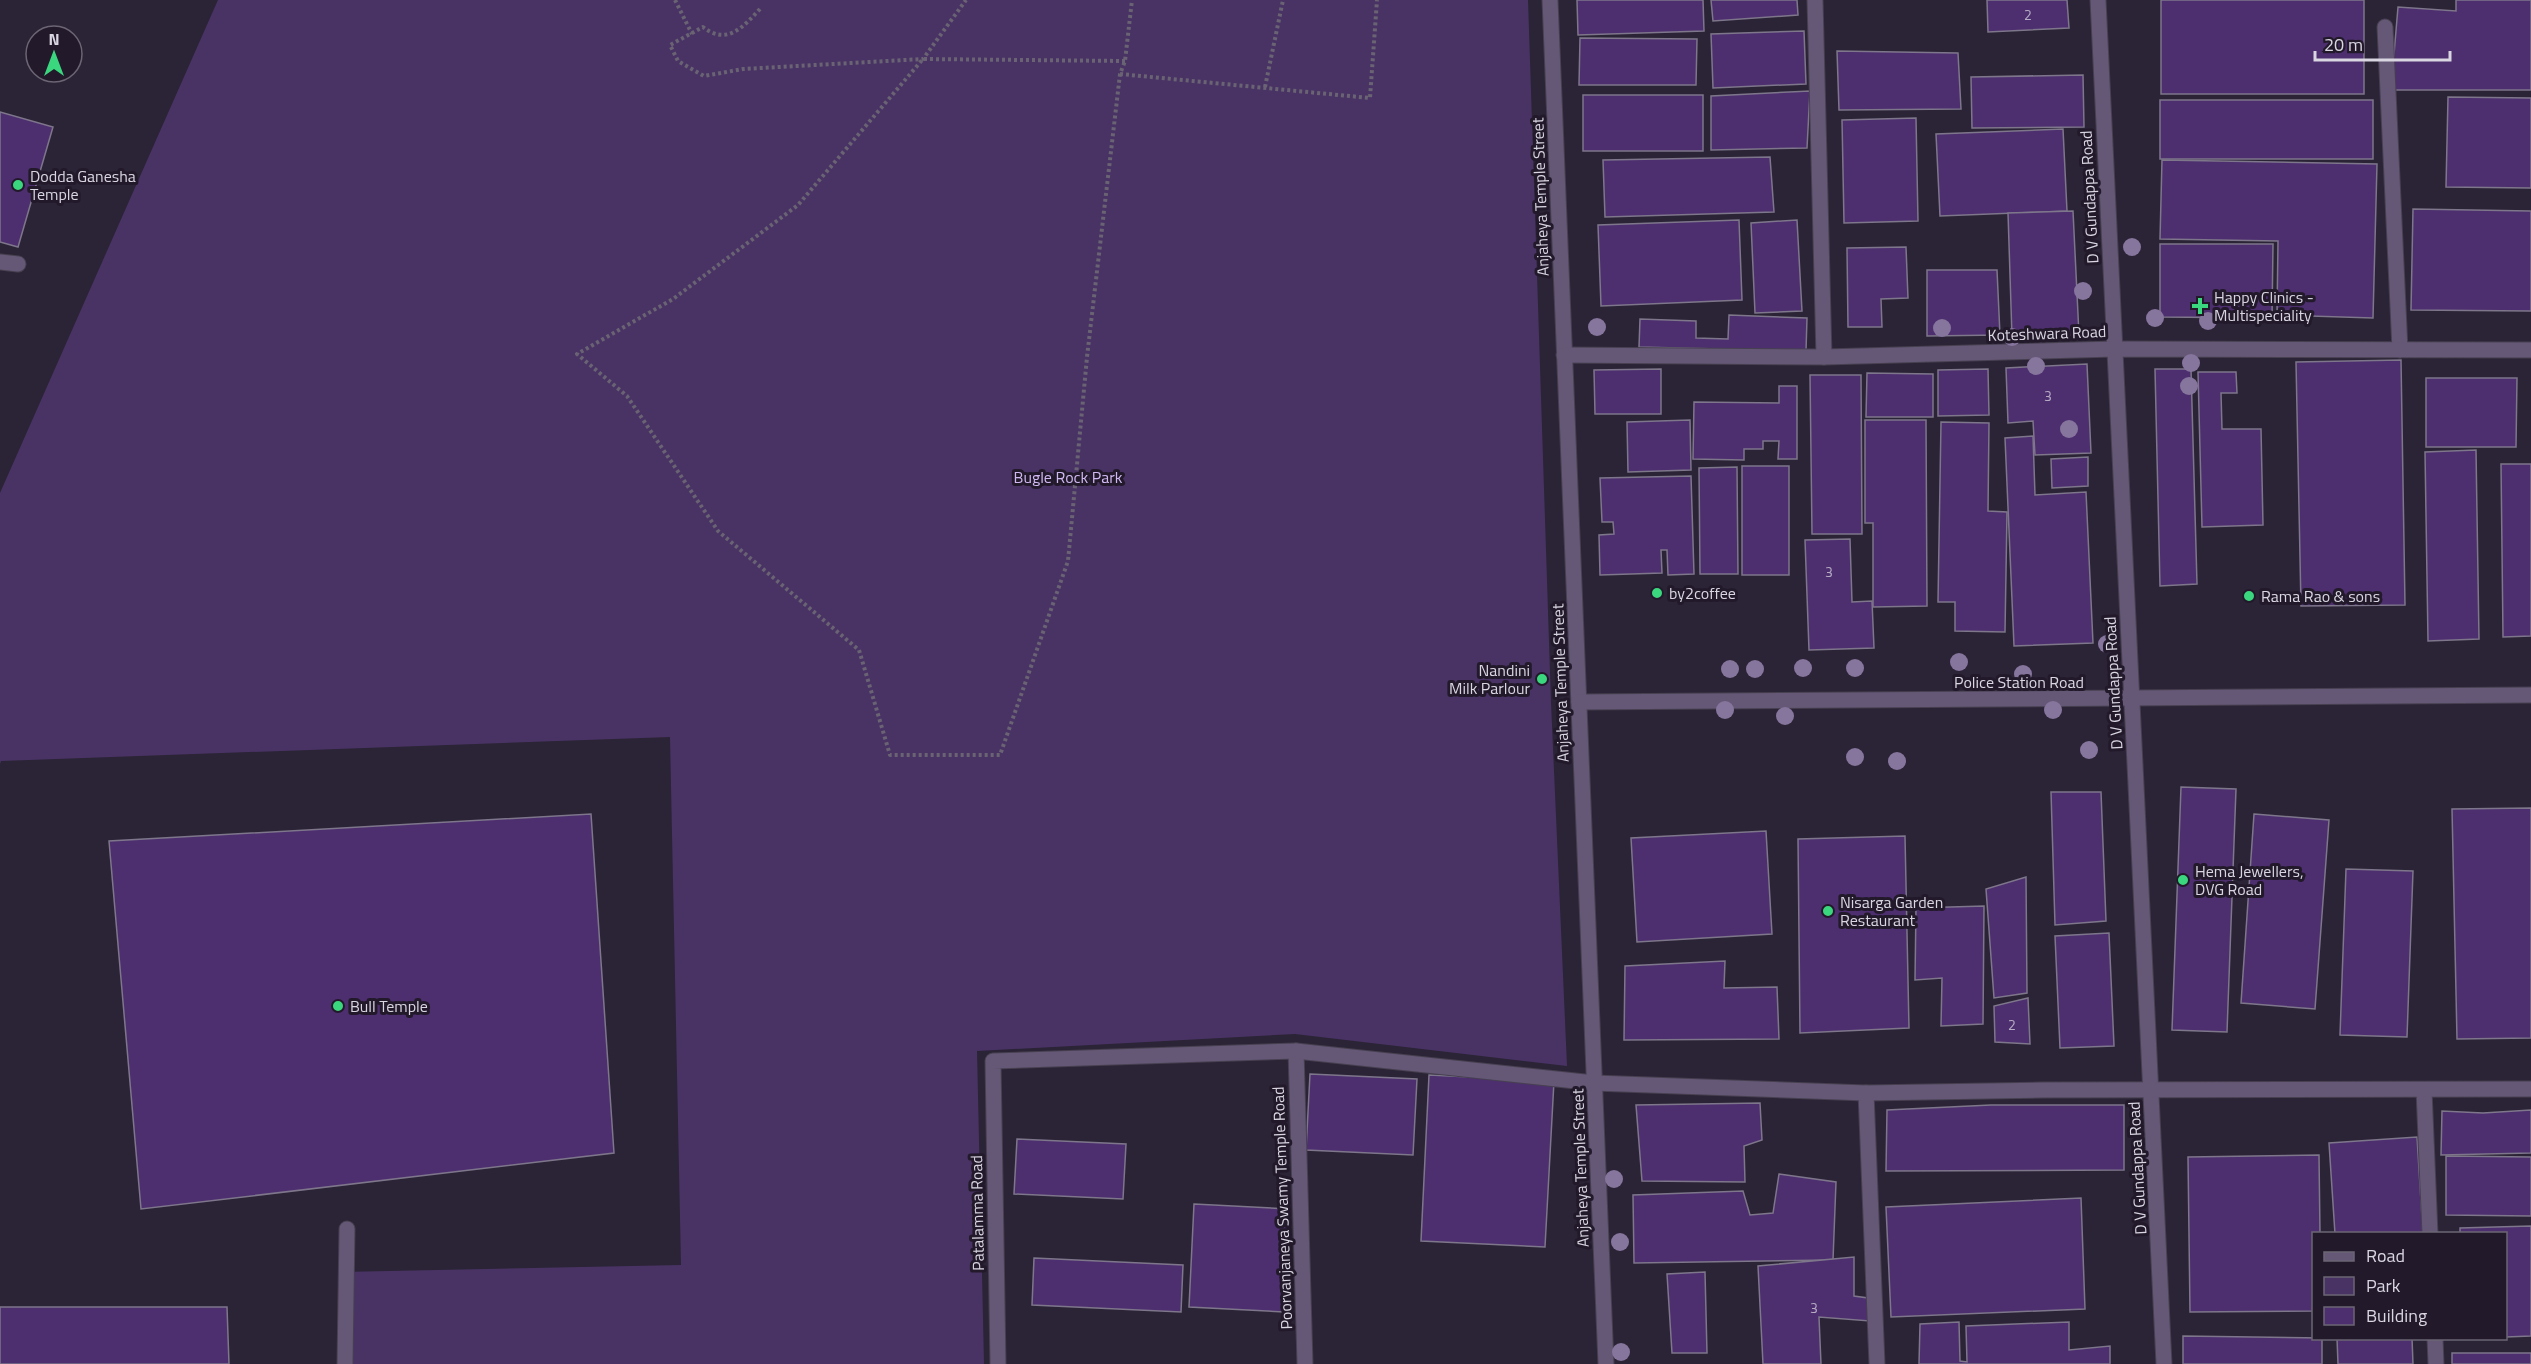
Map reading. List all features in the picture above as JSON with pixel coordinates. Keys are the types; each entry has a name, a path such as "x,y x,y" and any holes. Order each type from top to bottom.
{"street":[{"name":"Anjaheya Temple Street","path":"1550,0 1606,1364"},
{"path":"1815,0 1824,357"},
{"name":"D V Gundappa Road","path":"2098,0 2164,1364"},
{"path":"2385,27 2400,350"},
{"path":"0,262 18,264"},
{"name":"Koteshwara Road","path":"1564,355 1824,357 2115,349 2531,350"},
{"name":"Police Station Road","path":"1579,702 2531,694"},
{"path":"1296,1051 1594,1083 1866,1093 2531,1089"},
{"name":"Patalamma Road","path":"998,1364 993,1061 1296,1051"},
{"name":"Poorvanjaneya Swamy Temple Road","path":"1296,1051 1305,1364"},
{"path":"2424,1089 2430,1232"},
{"path":"1866,1093 1877,1364"},
{"path":"345,1364 347,1229"},
{"path":"2435,1340 2436,1364"}],"path":[{"path":"675,0 692,33"},
{"path":"966,0 923,59 798,205 673,299 577,354 627,396 718,531 859,650 890,754 1000,754 1068,561 1087,357 1120,74 1125,61 1132,0"},
{"path":"1265,87 1283,0"},
{"path":"1120,74 1370,98 1377,0"},
{"path":"760,9 736,33 724,36 712,34 703,27 670,45 678,61 704,76 743,69 923,59 1125,61"}],"green space":[{"name":"Bugle Rock Park","path":"218,0 1528,0 1551,703 1567,1066 1295,1034 977,1051 984,1364 341,1364 341,1272 681,1265 670,737 1,761 0,764 0,493"}],"building":[{"path":"1577,0 1703,0 1704,31 1578,35"},
{"path":"1711,0 1797,0 1798,15 1713,21"},
{"path":"1987,0 2067,0 2069,28 1988,32"},
{"path":"2161,0 2364,0 2364,94 2161,94"},
{"path":"2456,0 2531,0 2531,90 2391,90 2398,7 2456,11"},
{"path":"1804,31 1806,84 1713,88 1711,34"},
{"path":"1580,38 1697,39 1696,85 1579,85"},
{"path":"1837,51 1958,53 1961,109 1839,110"},
{"path":"2083,75 2084,127 1972,128 1971,77"},
{"path":"1810,91 1807,148 1711,150 1711,96"},
{"path":"1583,95 1703,95 1703,151 1583,151"},
{"path":"2448,97 2531,98 2531,188 2446,187"},
{"path":"2160,100 2373,100 2373,159 2160,159"},
{"name":"Dodda Ganesha Temple","path":"0,112 53,127 18,247 0,242"},
{"path":"1916,118 1918,221 1844,223 1842,120"},
{"path":"2063,129 2067,211 1940,216 1936,134"},
{"path":"1770,157 1774,212 1605,217 1603,160"},
{"path":"2162,160 2377,164 2373,318 2277,315 2278,241 2160,239"},
{"path":"2413,209 2531,211 2531,311 2411,310"},
{"path":"2073,211 2079,335 2012,337 2008,213"},
{"path":"1739,220 1742,300 1601,306 1598,225"},
{"path":"1797,220 1802,311 1755,313 1751,223"},
{"path":"2160,244 2273,244 2272,318 2160,317"},
{"path":"1906,247 1908,298 1881,299 1882,327 1848,327 1847,248"},
{"path":"1927,270 1997,270 2000,335 1927,336"},
{"path":"1729,315 1807,318 1806,351 1639,347 1640,319 1696,321 1696,338 1728,339"},
{"path":"2401,360 2405,605 2301,606 2296,362"},
{"path":"2087,364 2091,453 2035,455 2033,421 2008,423 2006,368"},
{"path":"1661,369 1661,414 1595,414 1594,370"},
{"path":"1988,369 1989,415 1938,416 1938,370"},
{"path":"2155,369 2191,369 2197,584 2160,586"},
{"path":"2198,372 2236,372 2237,393 2221,393 2222,429 2261,429 2263,525 2202,527"},
{"path":"1867,373 1933,374 1933,417 1866,417"},
{"path":"1810,375 1861,375 1862,534 1812,534"},
{"path":"2426,378 2517,378 2516,447 2426,447"},
{"path":"1779,386 1797,386 1797,459 1778,459 1779,441 1763,441 1763,449 1744,449 1744,460 1693,459 1694,402 1779,403"},
{"path":"1690,420 1691,470 1628,472 1627,422"},
{"path":"1865,420 1926,420 1927,606 1873,607 1873,523 1865,523"},
{"path":"1941,422 1989,423 1988,511 2007,512 2005,632 1955,631 1955,602 1938,602"},
{"path":"2033,436 2035,495 2086,492 2093,643 2014,646 2005,438"},
{"path":"2476,450 2479,639 2428,641 2425,452"},
{"path":"2088,457 2088,486 2052,488 2051,459"},
{"path":"2501,464 2531,464 2531,636 2503,637"},
{"path":"1742,466 1789,466 1789,575 1742,575"},
{"path":"1737,467 1738,574 1700,574 1699,468"},
{"path":"1691,476 1694,574 1668,575 1667,550 1661,550 1662,573 1600,575 1599,535 1614,534 1613,522 1602,522 1600,478"},
{"path":"1850,539 1852,602 1872,601 1874,648 1809,650 1805,540"},
{"path":"2181,787 2236,789 2227,1032 2172,1030"},
{"path":"2051,792 2101,792 2106,921 2055,925"},
{"path":"2531,808 2531,1038 2457,1039 2452,809"},
{"path":"591,814 614,1153 141,1209 109,841"},
{"path":"2254,814 2329,820 2315,1009 2241,1003"},
{"path":"1766,831 1772,934 1637,942 1631,838"},
{"path":"1905,836 1909,1028 1800,1033 1798,839"},
{"path":"2346,869 2413,871 2407,1037 2340,1035"},
{"path":"2026,877 2027,993 1994,998 1986,889"},
{"path":"1984,906 1983,1024 1941,1026 1942,978 1915,980 1916,908"},
{"path":"2109,933 2114,1046 2060,1048 2055,936"},
{"path":"1725,961 1724,988 1777,987 1779,1039 1624,1040 1625,966"},
{"path":"2028,998 2030,1044 1995,1042 1994,1006"},
{"path":"1310,1074 1417,1079 1413,1155 1306,1150"},
{"path":"1429,1075 1554,1081 1545,1247 1421,1241"},
{"path":"1760,1103 1762,1140 1744,1146 1745,1182 1642,1181 1636,1105"},
{"path":"1991,1105 2124,1105 2124,1170 1886,1171 1887,1110"},
{"path":"2531,1110 2531,1153 2441,1155 2442,1111 2483,1113"},
{"path":"2417,1137 2423,1232 2335,1232 2329,1143"},
{"path":"1017,1139 1126,1144 1123,1199 1014,1194"},
{"path":"2319,1155 2320,1232 2312,1232 2312,1311 2190,1312 2188,1157"},
{"path":"2446,1156 2531,1157 2531,1216 2446,1215"},
{"path":"1779,1174 1836,1182 1833,1260 1634,1263 1633,1195 1743,1191 1750,1215 1773,1213"},
{"path":"2081,1198 2085,1309 1891,1317 1886,1207"},
{"path":"1194,1204 1289,1209 1284,1312 1189,1307"},
{"path":"2531,1226 2531,1336 2507,1337 2507,1232 2460,1232 2460,1228"},
{"path":"1854,1257 1854,1296 1868,1298 1870,1321 1819,1317 1821,1364 1763,1364 1758,1266"},
{"path":"1034,1258 1183,1265 1181,1312 1032,1305"},
{"path":"1705,1272 1707,1353 1672,1353 1667,1274"},
{"path":"0,1307 227,1307 229,1364 0,1364"},
{"path":"1959,1322 1960,1361 1967,1362 1966,1326 2069,1322 2069,1350 2110,1346 2110,1364 1919,1364 1920,1324"},
{"path":"2183,1336 2312,1338 2312,1340 2322,1340 2322,1364 2183,1364"},
{"path":"2337,1340 2412,1340 2413,1364 2338,1364"},
{"path":"2452,1353 2531,1353 2531,1364 2452,1364"}],"place":[{"name":"Dodda Ganesha Temple","path":"18,185"},
{"name":"Happy Clinics - Multispeciality","path":"2200,306"},
{"name":"by2coffee","path":"1657,593"},
{"name":"Rama Rao & sons","path":"2249,596"},
{"name":"Nandini Milk Parlour","path":"1542,679"},
{"name":"Hema Jewellers, DVG Road","path":"2183,880"},
{"name":"Nisarga Garden Restaurant","path":"1828,911"},
{"name":"Bull Temple","path":"338,1006"}]}
